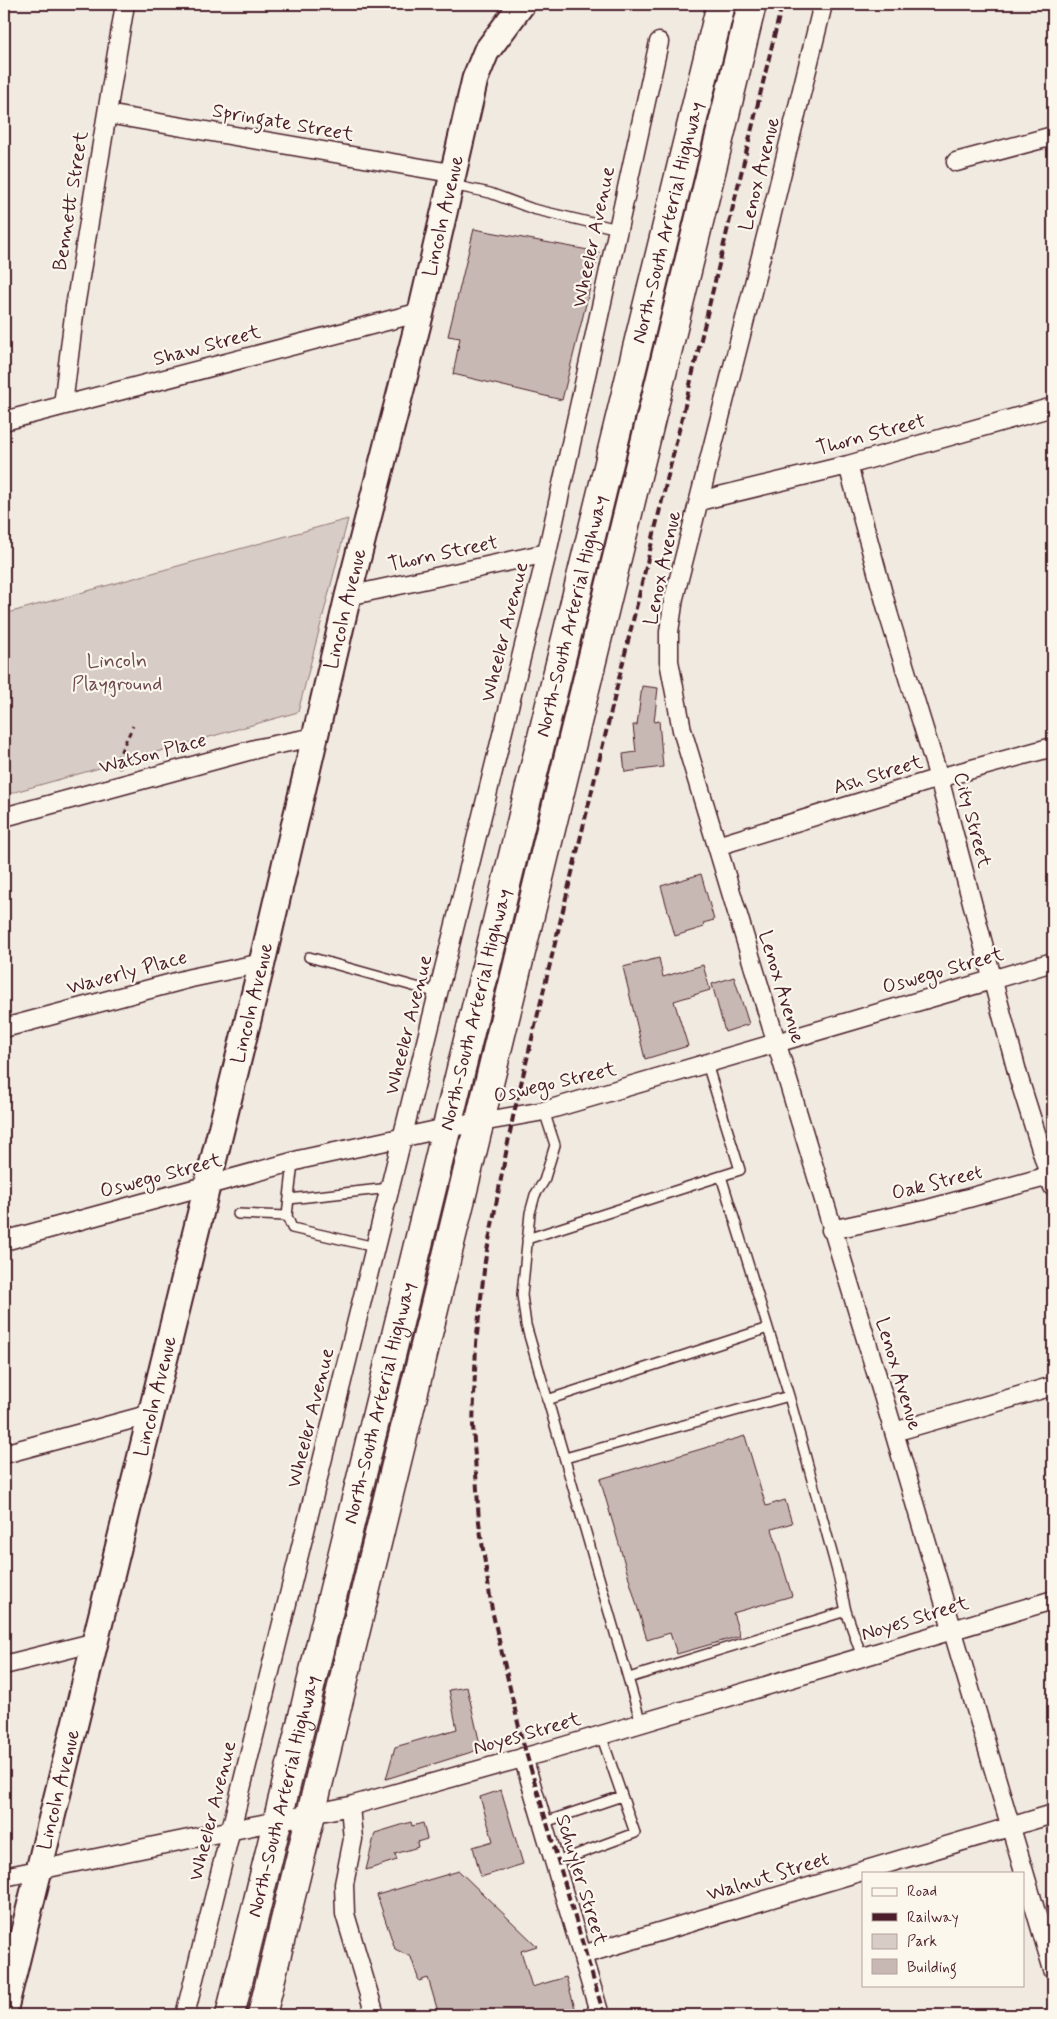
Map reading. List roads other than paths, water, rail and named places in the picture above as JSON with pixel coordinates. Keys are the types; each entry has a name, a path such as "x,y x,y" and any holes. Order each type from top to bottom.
{"highway":[{"name":"North-South Arterial Highway","path":"230,2015 721,4"},
{"name":"North-South Arterial Highway","path":"262,2015 752,4"}],"street":[{"name":"Bennett Street","path":"62,406 75,307 125,4"},
{"name":"Lincoln Avenue","path":"4,2012 262,963 348,596 421,312 450,179 475,79 486,52 522,4"},
{"name":"Lenox Avenue","path":"823,4 674,598 669,632 669,661 682,730 831,1230 894,1432 951,1631 1053,1970"},
{"name":"Wheeler Avenue","path":"185,2015 546,553 659,42"},
{"name":"Springate Street","path":"107,114 450,179"},
{"path":"956,162 1053,136"},
{"name":"Shaw Street","path":"4,421 421,312"},
{"name":"Thorn Street","path":"699,501 848,464 1053,407"},
{"name":"City Street","path":"848,464 890,616 939,778 1019,1079 1052,1179"},
{"name":"Thorn Street","path":"348,596 546,553"},
{"name":"Watson Place","path":"4,817 259,748 315,737"},
{"name":"Ash Street","path":"717,846 939,778 1053,747"},
{"name":"Oswego Street","path":"4,1242 293,1162 446,1128 544,1111 993,978 1053,962"},
{"name":"Waverly Place","path":"4,1028 191,978 262,963"},
{"name":"Oak Street","path":"831,1230 1052,1179"},
{"path":"894,1432 1053,1386"},
{"path":"4,1454 151,1414"},
{"name":"Noyes Street","path":"4,1878 350,1806 523,1758 1053,1600"},
{"path":"4,1665 96,1642"},
{"name":"Schuyler Street","path":"523,1758 600,2015"},
{"path":"350,1806 353,1839 344,1884 345,1914 375,2015"},
{"name":"Walnut Street","path":"582,1955 1053,1814"}],"lane":[{"path":"450,179 534,209 618,229"},
{"path":"309,957 438,992"},
{"path":"526,1239 740,1170 707,1064"},
{"path":"544,1111 555,1144 544,1181 535,1194 530,1213 522,1295 526,1325 641,1723"},
{"path":"293,1162 287,1216 292,1228 375,1247"},
{"path":"720,1176 789,1396 837,1571 846,1612 862,1657"},
{"path":"289,1199 390,1188"},
{"path":"238,1214 287,1216"},
{"path":"547,1400 768,1328"},
{"path":"565,1458 789,1396"},
{"path":"629,1678 846,1612"},
{"path":"554,1863 635,1833 601,1735"},
{"path":"542,1824 622,1796"}],"railway":[{"path":"604,2015 521,1736 492,1610 479,1522 473,1425 476,1344 485,1261 513,1117 782,4"}],"park label":[{"name":"Lincoln Playground","path":"117,672"}]}
